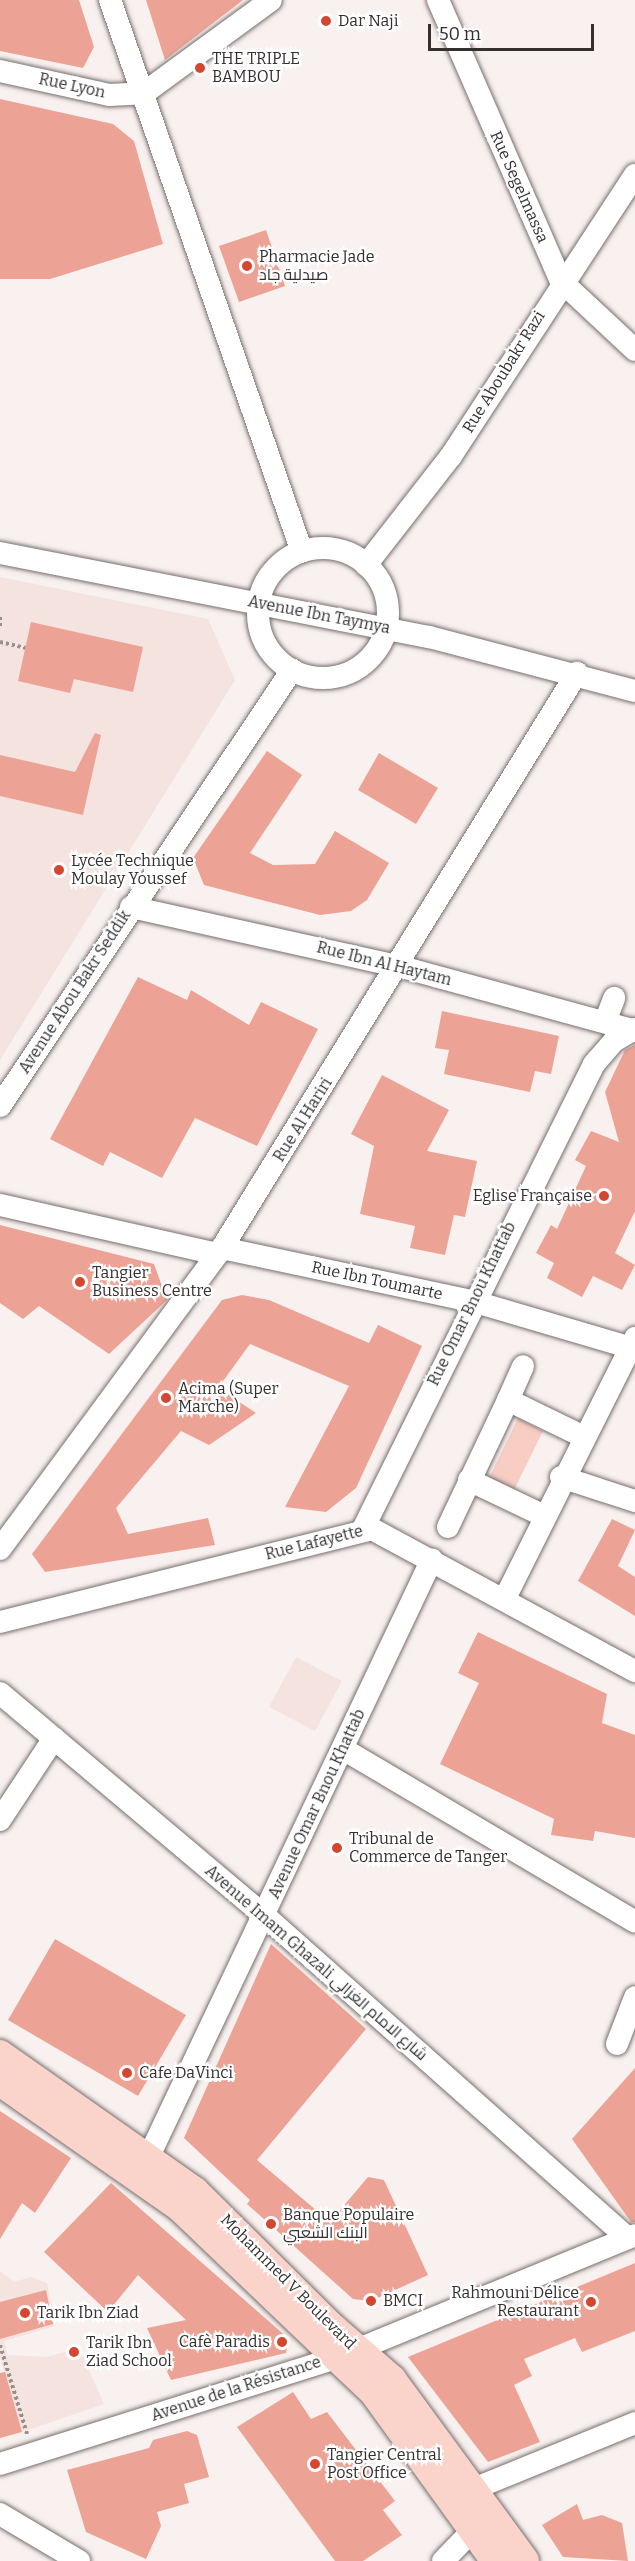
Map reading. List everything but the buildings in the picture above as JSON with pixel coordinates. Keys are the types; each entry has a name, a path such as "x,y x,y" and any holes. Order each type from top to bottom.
{"main road":[{"name":"Mohammed V Boulevard","path":"0,2054 145,2167 195,2191 347,2354 392,2379 476,2488 525,2561"},
{"path":"0,2082 145,2167"},
{"path":"347,2354 495,2561"}],"street":[{"path":"110,0 302,552"},
{"path":"144,93 271,0"},
{"name":"Rue Segelmassa","path":"438,0 561,281 635,350"},
{"name":"Rue Lyon","path":"0,71 109,95 144,93"},
{"name":"Rue Aboubakr Razi","path":"366,565 451,456 561,281 635,175"},
{"path":"336,551 366,565 386,594 386,629 378,648 348,674 327,678 292,670 264,640 258,603 267,580 302,552 336,551"},
{"name":"Avenue Ibn Taymya","path":"0,554 386,629 577,673 635,691"},
{"name":"Avenue Abou Bakr Seddik","path":"0,1106 131,907 292,670"},
{"name":"Rue Al Hariri","path":"0,1550 220,1251 577,673"},
{"name":"Rue Ibn Al Haytam","path":"131,907 398,966 634,1030"},
{"path":"604,1022 614,998"},
{"name":"Rue Omar Bnou Khattab","path":"362,1531 472,1301 594,1064 604,1050 634,1030"},
{"name":"Rue Ibn Toumarte","path":"0,1205 472,1301 633,1345"},
{"path":"505,1598 561,1477 633,1345"},
{"path":"447,1527 523,1366"},
{"path":"508,1400 582,1436"},
{"path":"561,1477 635,1500"},
{"path":"469,1480 542,1515"},
{"name":"Rue Lafayette","path":"0,1622 362,1531 381,1531 635,1671"},
{"name":"Avenue Omar Bnou Khattab","path":"145,2167 432,1559"},
{"name":"Avenue Imam Ghazali شارع الامام الغزالي","path":"0,1693 265,1916 632,2236"},
{"path":"0,1820 54,1738"},
{"path":"343,1749 635,1922"},
{"path":"617,2044 635,1997"},
{"name":"Avenue de la Résistance","path":"0,2464 347,2354 632,2236"},
{"path":"476,2488 635,2423"},
{"path":"0,2514 79,2561"},
{"path":"443,2561 472,2531"}],"path":[{"path":"0,617 0,627"},
{"path":"0,642 25,648"},
{"path":"0,2345 29,2443"}],"shaded area":[{"name":"Lycée Technique Moulay Youssef","path":"0,577 208,619 235,680 0,1060"},
{"path":"518,1418 543,1431 514,1490 489,1478"},
{"path":"296,1657 342,1681 315,1731 269,1707"},
{"name":"Tarik Ibn Ziad School","path":"0,2271 14,2282 31,2277 47,2283 55,2326 4,2341 8,2355 47,2357 79,2348 104,2404 22,2432 0,2357"}],"place":[{"name":"Dar Naji","path":"326,21"},
{"name":"THE TRIPLE BAMBOU","path":"200,68"},
{"name":"Pharmacie Jade صيدلية جاد","path":"247,266"},
{"name":"Lycée Technique Moulay Youssef","path":"59,870"},
{"name":"Eglise Française","path":"604,1196"},
{"name":"Tangier Business Centre","path":"80,1282"},
{"name":"Acima (Super Marche)","path":"166,1398"},
{"name":"Tribunal de Commerce de Tanger","path":"337,1848"},
{"name":"Cafe DaVinci","path":"127,2073"},
{"name":"Banque Populaire البنك الشعبي","path":"271,2224"},
{"name":"BMCI","path":"371,2301"},
{"name":"Rahmouni Délice Restaurant","path":"591,2302"},
{"name":"Tarik Ibn Ziad","path":"25,2313"},
{"name":"Cafè Paradis","path":"282,2342"},
{"name":"Tarik Ibn Ziad School","path":"74,2352"},
{"name":"Tangier Central Post Office","path":"315,2464"}]}
